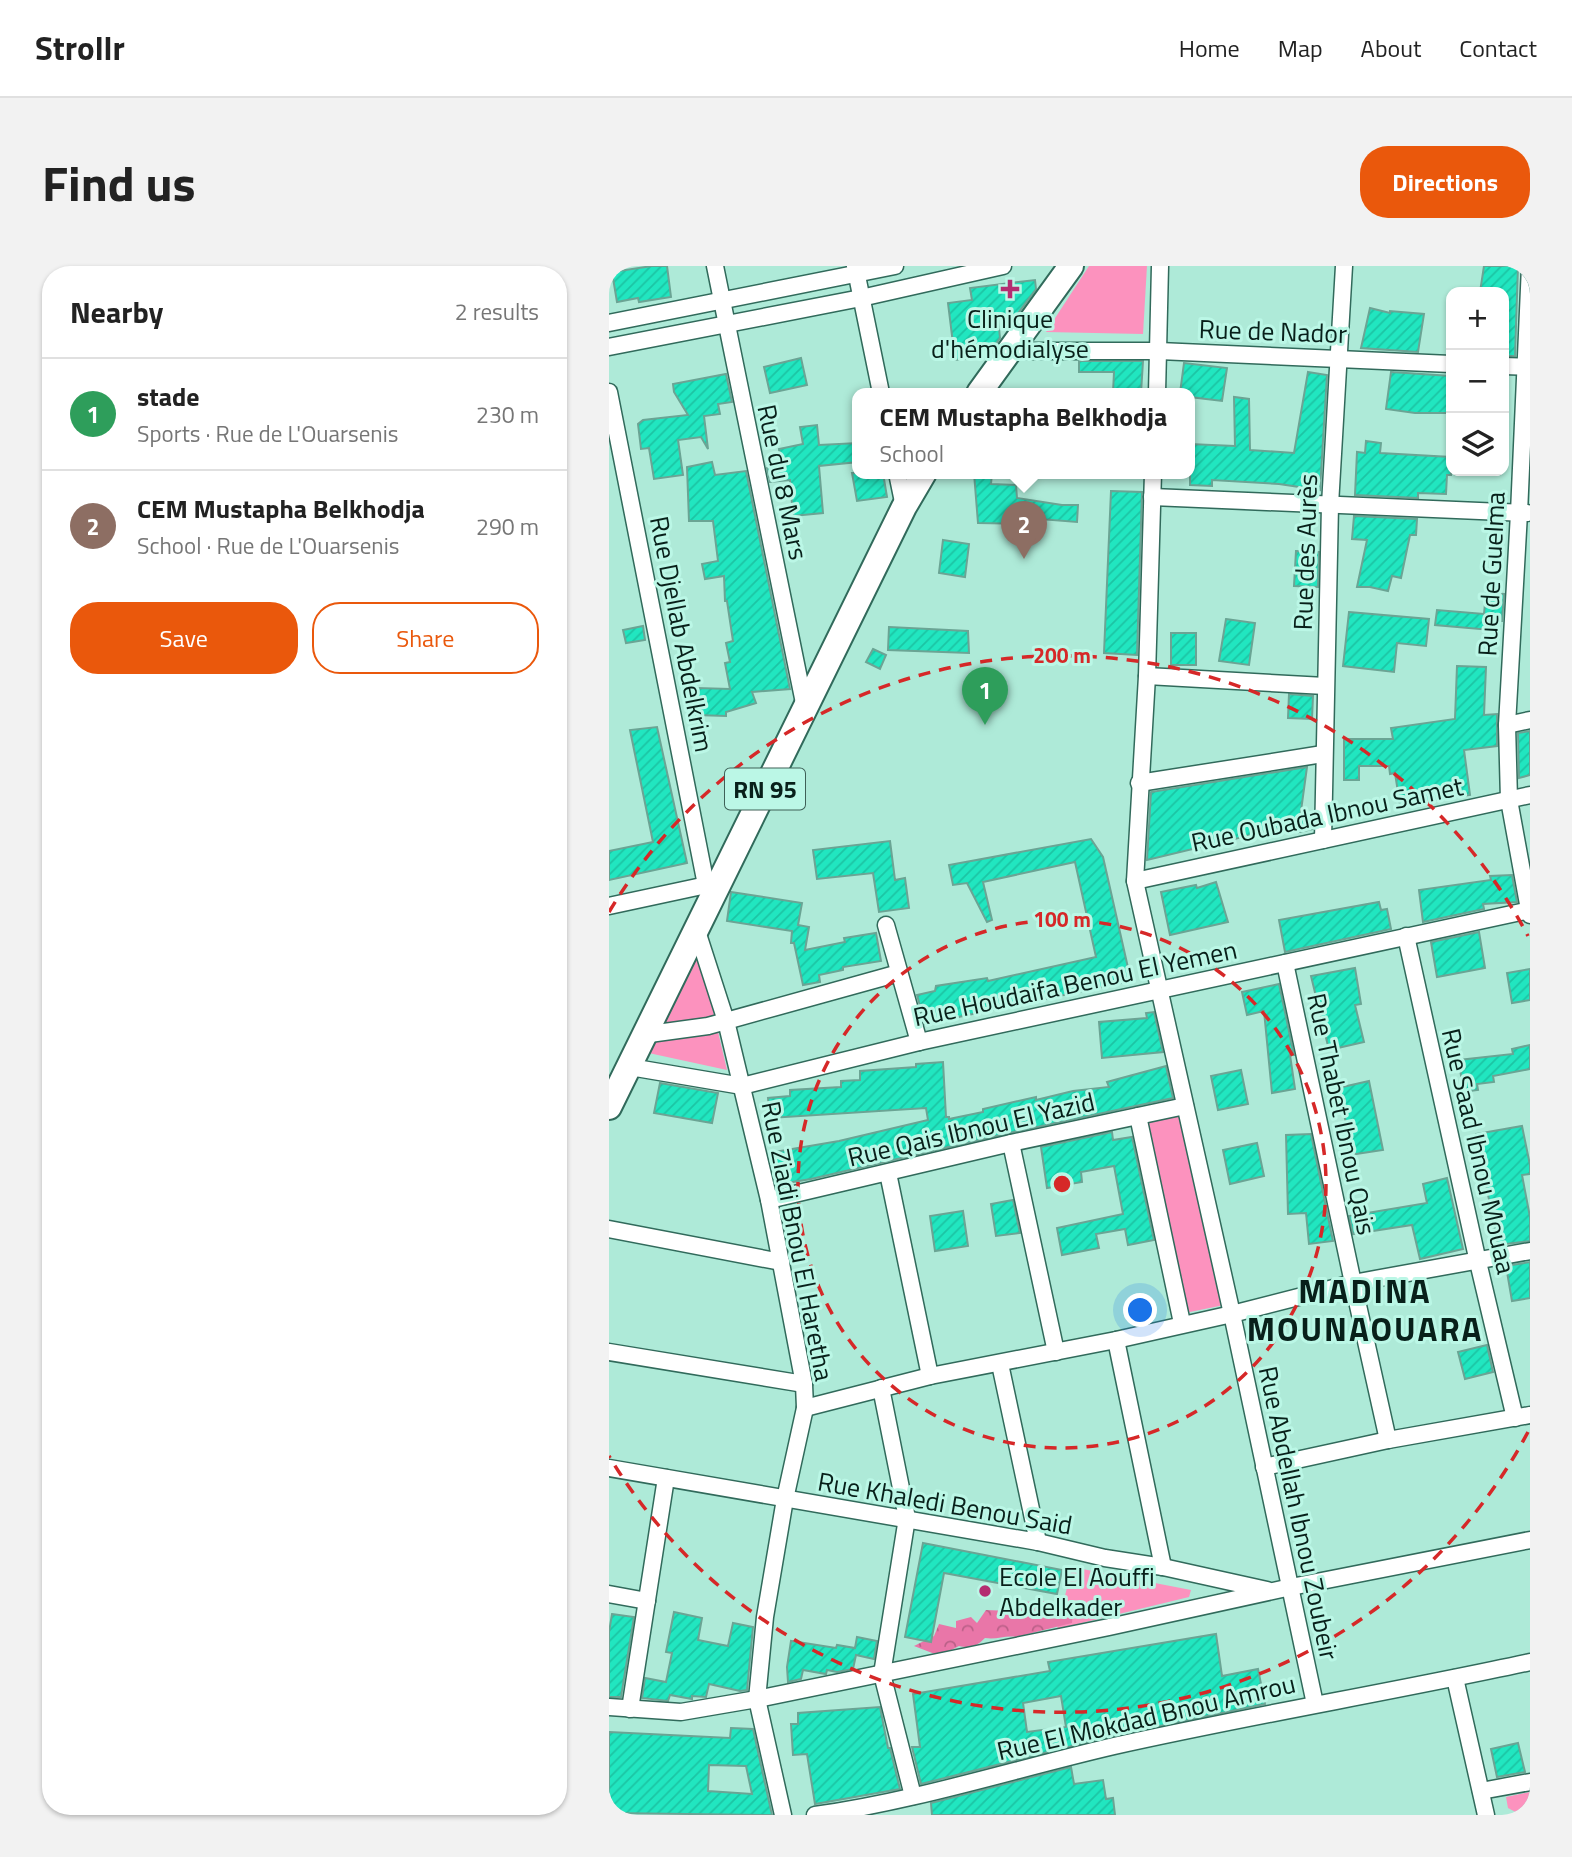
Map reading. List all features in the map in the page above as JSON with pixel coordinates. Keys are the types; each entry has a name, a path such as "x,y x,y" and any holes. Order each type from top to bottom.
{"main road":[{"path":"983,388 1059,272"},
{"name":"RN 95","path":"609,1107 696,927 713,883 920,479"}],"street":[{"name":"Rue du 8 Mars","path":"715,266 805,708"},
{"path":"609,323 856,270 895,266"},
{"path":"609,347 861,298 1003,266"},
{"path":"1157,388 1160,266"},
{"name":"Rue des Aurès","path":"1323,840 1330,505 1344,266"},
{"name":"Rue de Guelma","path":"1530,266 1525,513 1507,725 1509,800 1530,911"},
{"path":"856,270 880,388"},
{"name":"Rue de Nador","path":"1009,351 1159,351 1446,364"},
{"path":"1509,366 1528,367"},
{"name":"Rue Djellab Abdelkrim","path":"609,392 713,883"},
{"path":"898,479 904,507"},
{"name":"Rue Abdellah Ibnou Zoubeir","path":"1153,479 1147,676 1135,881 1315,1704"},
{"path":"1152,497 1525,513"},
{"path":"1147,676 1325,686"},
{"path":"1507,725 1530,720"},
{"path":"1139,783 1323,754"},
{"name":"Rue Oubada Ibnou Samet","path":"1135,881 1530,795"},
{"path":"609,906 713,883"},
{"name":"Rue Houdaifa Benou El Yemen","path":"630,1067 742,1086 919,1042 1530,911"},
{"path":"886,925 919,1042"},
{"name":"Rue Ziadi Bnou El Haretha","path":"696,927 726,1021 769,1200 804,1384 805,1408 785,1499 763,1629 757,1699 783,1815"},
{"name":"Rue Saad Ibnou Mouaa","path":"1406,936 1478,1262 1523,1416"},
{"name":"Rue Thabet Ibnou Qais","path":"1285,963 1388,1440"},
{"path":"642,1035 726,1021 899,973"},
{"name":"Rue Qais Ibnou El Yazid","path":"769,1200 1011,1143 1185,1106"},
{"path":"1138,1116 1182,1323"},
{"path":"1011,1143 1056,1352"},
{"path":"888,1173 930,1376"},
{"path":"609,1229 781,1262"},
{"path":"805,1408 930,1376 1116,1340 1353,1283 1530,1251"},
{"path":"1116,1340 1163,1567"},
{"path":"609,1352 804,1384"},
{"path":"1000,1364 1038,1542"},
{"path":"881,1388 907,1518 883,1674 913,1796"},
{"path":"1264,1467 1388,1440 1523,1416"},
{"name":"Rue Khaledi Benou Said","path":"609,1468 1038,1542 1272,1591"},
{"path":"629,1709 666,1478"},
{"path":"609,1707 681,1712 757,1699 1291,1587 1530,1540"},
{"path":"609,1594 647,1601"},
{"name":"Rue El Mokdad Bnou Amrou","path":"815,1815 913,1796 1111,1747 1530,1662"},
{"path":"1455,1678 1486,1815"},
{"path":"1481,1791 1530,1782"}],"shaded area":[{"path":"1089,266 1147,266 1143,334 1046,332"},
{"path":"698,947 727,1070 644,1052"},
{"path":"1182,1110 1224,1305 1185,1313 1143,1119"},
{"path":"1072,1567 1191,1590 1189,1597 1057,1629"},
{"path":"1530,1792 1530,1815 1521,1815 1508,1808 1506,1797"}],"green space":[{"path":"1047,1601 1073,1612 1072,1623 1016,1637 985,1638 973,1646 959,1646 940,1656 914,1646 934,1636 939,1624 956,1628 956,1621 971,1617 977,1623 986,1610 1010,1611 1021,1602"}],"building":[{"path":"667,266 671,297 617,302 612,272"},
{"path":"1484,266 1518,266 1515,356 1509,356 1509,287 1481,287"},
{"path":"1035,280 1036,289 1016,316 998,318 1000,338 993,348 972,351 973,358 955,360 948,303 972,300 970,288"},
{"path":"1370,308 1390,313 1424,314 1418,352 1361,348"},
{"path":"801,358 807,385 770,393 764,367"},
{"path":"1079,361 1143,361 1141,388 1113,388 1114,372 1079,372"},
{"path":"1184,363 1227,368 1222,401 1195,398 1195,388 1181,388"},
{"path":"1308,372 1327,375 1320,490 1279,484 1212,480 1212,486 1190,485 1190,479 1195,479 1195,444 1235,446 1234,397 1249,399 1250,450 1294,453"},
{"path":"1391,372 1446,376 1446,413 1386,409"},
{"path":"726,374 732,402 718,404 720,414 704,416 708,449 701,437 678,440 683,475 654,479 649,448 641,449 638,424 643,420 688,415 674,392 673,384"},
{"path":"817,425 819,445 852,443 852,463 819,466 823,513 793,516 790,480 770,482 767,468 781,466 779,449 803,444 800,427"},
{"path":"1366,441 1381,443 1380,453 1446,457 1446,494 1418,493 1418,498 1355,495 1357,452 1365,453"},
{"path":"712,462 715,475 746,471 790,689 752,692 756,703 726,712 726,716 696,715 697,688 730,689 725,663 730,662 726,643 733,641 725,601 724,576 705,579 702,564 718,561 713,521 689,521 687,467"},
{"path":"853,479 884,479 887,497 857,501"},
{"path":"974,479 991,479 991,484 1016,485 1017,498 1078,505 1077,522 1040,519 1040,524 978,523"},
{"path":"1111,491 1142,492 1137,655 1104,653"},
{"path":"1354,516 1417,519 1416,535 1410,535 1401,578 1392,576 1388,591 1357,587 1367,540 1352,539"},
{"path":"943,540 969,544 965,577 939,573"},
{"path":"1296,551 1319,552 1318,587 1294,586"},
{"path":"1486,593 1504,594 1502,621 1492,621 1491,630 1435,625 1437,610 1484,614"},
{"path":"1349,612 1429,619 1426,646 1397,643 1394,672 1343,666"},
{"path":"1226,619 1255,623 1249,665 1219,661"},
{"path":"643,626 645,640 626,643 623,630"},
{"path":"889,627 968,631 969,653 888,650"},
{"path":"1171,633 1196,633 1196,665 1171,665"},
{"path":"873,649 886,655 880,669 866,662"},
{"path":"1457,666 1486,667 1484,715 1497,714 1497,746 1464,750 1470,795 1400,805 1395,773 1390,774 1389,766 1359,766 1359,780 1344,780 1344,739 1393,739 1391,728 1455,719"},
{"path":"1289,694 1313,696 1312,719 1288,718"},
{"path":"657,727 687,863 609,880 609,851 653,842 630,730"},
{"path":"1530,731 1530,775 1519,778 1518,733"},
{"path":"1307,767 1300,818 1313,815 1313,829 1299,832 1297,824 1147,860 1151,792"},
{"path":"1091,839 1103,857 1131,981 925,1024 917,995 935,991 936,986 987,978 988,981 1096,957 1075,862 983,882 992,920 987,922 967,883 953,885 949,865"},
{"path":"890,841 895,880 905,878 909,908 879,912 873,873 817,879 813,850"},
{"path":"1512,875 1517,902 1483,904 1484,909 1423,922 1419,890 1491,880 1490,876"},
{"path":"1216,882 1228,922 1170,935 1161,892 1196,885 1197,888"},
{"path":"731,892 802,903 798,925 809,927 805,950 845,942 844,938 876,933 881,961 843,967 843,970 819,975 820,982 803,985 794,943 791,943 792,931 727,921"},
{"path":"1379,902 1381,910 1387,909 1391,929 1285,952 1279,920"},
{"path":"1479,932 1485,968 1437,977 1431,942"},
{"path":"1355,968 1361,1004 1355,1005 1364,1042 1329,1050 1311,976"},
{"path":"1530,969 1530,1000 1512,1003 1507,973"},
{"path":"1279,984 1294,1055 1290,1055 1295,1089 1272,1093 1264,1011 1247,1015 1242,992"},
{"path":"1154,1012 1163,1052 1102,1058 1099,1022 1147,1018 1146,1013"},
{"path":"1530,1045 1530,1069 1493,1076 1494,1082 1477,1084 1478,1090 1463,1092 1459,1060 1513,1054 1512,1049"},
{"path":"943,1062 946,1117 949,1119 1036,1097 1036,1100 1073,1091 1109,1087 1107,1082 1166,1066 1173,1098 780,1184 774,1152 839,1141 928,1120 926,1108 770,1118 768,1098 790,1096 790,1090 841,1087 841,1081 860,1080 860,1071"},
{"path":"1241,1070 1248,1104 1218,1110 1211,1076"},
{"path":"1369,1081 1383,1150 1349,1155 1346,1123 1338,1088"},
{"path":"660,1083 718,1093 712,1123 654,1113"},
{"path":"1522,1126 1530,1165 1530,1174 1522,1175 1530,1217 1530,1241 1498,1245 1476,1134"},
{"path":"1112,1132 1113,1140 1132,1137 1154,1240 1128,1245 1125,1229 1096,1234 1099,1248 1062,1255 1057,1228 1123,1214 1114,1166 1081,1172 1082,1182 1047,1188 1041,1147"},
{"path":"1311,1134 1333,1241 1309,1244 1306,1213 1288,1214 1286,1135"},
{"path":"1257,1143 1264,1176 1230,1184 1223,1150"},
{"path":"1447,1178 1463,1249 1420,1259 1412,1225 1353,1234 1349,1216 1427,1203 1423,1184"},
{"path":"1013,1200 1020,1233 996,1236 991,1204"},
{"path":"963,1211 968,1246 935,1251 930,1216"},
{"path":"1530,1262 1530,1298 1512,1301 1506,1266"},
{"path":"1487,1345 1493,1372 1465,1379 1458,1352"},
{"path":"923,1543 1062,1570 1057,1594 944,1573 931,1642 905,1637"},
{"path":"674,1612 702,1618 698,1640 728,1646 733,1623 753,1627 747,1690 709,1684 706,1697 692,1696 692,1699 670,1695 668,1701 642,1698 645,1678 666,1682 672,1653 666,1652"},
{"path":"612,1614 634,1617 621,1697 609,1697 609,1632"},
{"path":"1216,1634 1222,1676 1258,1669 1265,1704 1112,1736 921,1784 912,1747 920,1747 913,1694 1050,1671 1048,1662","holes":["1061,1696 1066,1727 1027,1732 1023,1703"]},
{"path":"857,1637 877,1641 874,1659 856,1655 853,1669 837,1672 827,1670 826,1674 803,1670 801,1679 788,1682 791,1641 855,1648"},
{"path":"880,1707 900,1789 815,1804 807,1754 793,1755 791,1724 798,1724 798,1713"},
{"path":"731,1728 753,1729 772,1815 609,1813 609,1732 730,1738","holes":["709,1765 746,1766 752,1794 708,1791"]},
{"path":"1518,1743 1525,1772 1497,1777 1491,1749"},
{"path":"1071,1767 1074,1784 1103,1780 1106,1799 1113,1798 1115,1815 932,1815 931,1803"}],"place":[{"name":"Clinique d'hémodialyse","path":"1010,289"},
{"name":"CEM Mustapha Belkhodja","path":"1024,559"},
{"name":"stade","path":"985,725"},
{"name":"Ecole El Aouffi Abdelkader","path":"985,1591"}],"district":[{"name":"MADINA MOUNAOUARA","path":"1365,1310"}]}
